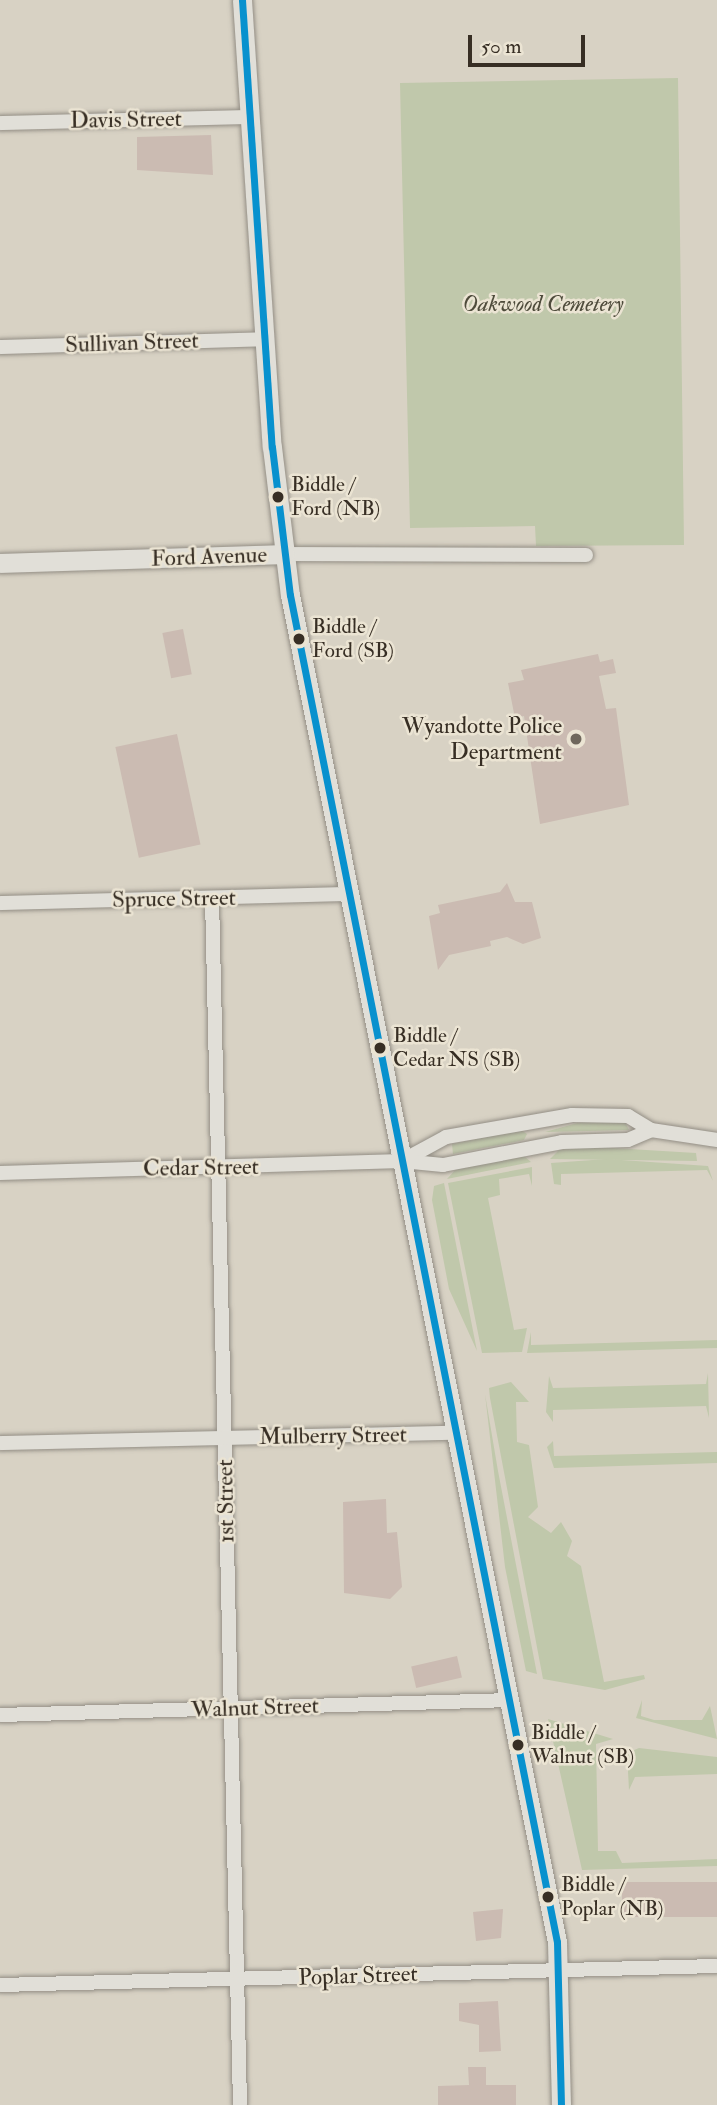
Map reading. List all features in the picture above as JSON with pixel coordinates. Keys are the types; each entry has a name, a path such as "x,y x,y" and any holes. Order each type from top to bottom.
{"main road":[{"path":"242,0 265,339 285,554 348,894 510,1700 558,1970 561,2105"},
{"name":"Ford Avenue","path":"0,563 285,554"}],"street":[{"name":"Davis Street","path":"0,123 251,117"},
{"name":"Sullivan Street","path":"0,347 265,339"},
{"name":"Ford Avenue","path":"285,554 586,555"},
{"name":"Spruce Street","path":"0,903 348,894"},
{"name":"1st Street","path":"212,898 240,2105"},
{"path":"402,1161 446,1137 572,1115 628,1116 651,1130 717,1140"},
{"name":"Cedar Street","path":"0,1173 402,1161 443,1165 562,1142 628,1140 651,1130"},
{"name":"Mulberry Street","path":"0,1443 456,1433"},
{"name":"Walnut Street","path":"0,1715 510,1700"},
{"name":"Poplar Street","path":"0,1985 717,1966"}],"green space":[{"name":"Oakwood Cemetery","path":"678,78 684,545 536,546 535,526 410,528 400,83"},
{"path":"581,1122 625,1122 629,1130 545,1132"},
{"path":"521,1130 527,1134 524,1140 453,1154 452,1144"},
{"path":"596,1147 696,1153 697,1161 550,1159 559,1150"},
{"path":"524,1156 531,1162 447,1179 457,1168"},
{"path":"607,1159 708,1166 713,1181 707,1170 561,1174 561,1185 554,1184 551,1163"},
{"path":"532,1167 532,1186 529,1174 499,1179 500,1195 488,1198 514,1330 527,1328 522,1352 482,1353 448,1183"},
{"path":"444,1183 477,1351 449,1289 432,1200 434,1186"},
{"path":"531,1332 531,1345 717,1340 717,1348 527,1353"},
{"path":"708,1373 709,1418 706,1406 553,1410 553,1422 546,1412 549,1376 553,1388 706,1384"},
{"path":"511,1382 529,1402 516,1402 517,1442 529,1445 538,1507 528,1517 551,1533 561,1522 572,1541 567,1556 581,1566 604,1682 644,1675 645,1679 605,1690 543,1679 490,1398 489,1388"},
{"path":"485,1394 537,1674 526,1671 505,1567"},
{"path":"553,1441 554,1456 717,1452 717,1463 554,1468 547,1447"},
{"path":"642,1700 641,1716 654,1720 702,1720 710,1706 717,1739 636,1718"},
{"path":"548,1719 613,1739 596,1744 598,1851 616,1851 622,1863 717,1859 717,1866 582,1870"},
{"path":"639,1748 717,1757 717,1774 635,1777 629,1790 627,1753"}],"building":[{"path":"211,135 213,175 137,170 137,137"},
{"path":"183,629 192,674 171,678 162,633"},
{"name":"Wyandotte Police Department","path":"598,654 600,662 613,659 616,673 599,676 606,709 616,708 629,805 540,824 524,716 515,718 508,683 524,680 521,670"},
{"path":"177,734 200,845 139,858 115,747"},
{"path":"507,883 515,902 532,902 541,938 523,944 507,937 490,941 491,946 449,955 438,970 429,916 440,913 438,905 500,892"},
{"path":"386,1499 387,1533 397,1532 402,1587 390,1599 344,1593 343,1502"},
{"path":"457,1656 462,1677 416,1688 411,1667"},
{"path":"622,1882 717,1882 717,1917 622,1917"},
{"path":"503,1909 501,1938 476,1941 473,1912"},
{"path":"498,2001 501,2051 479,2052 479,2025 459,2021 459,2003"},
{"path":"468,2067 486,2067 486,2085 516,2085 516,2105 438,2105 438,2086 469,2085"}],"transit line":[{"path":"242,0 272,447 290,595 557,1942 561,2105"}],"place":[{"name":"Biddle / Ford (NB)","path":"278,497"},
{"name":"Biddle / Ford (SB)","path":"299,639"},
{"name":"Wyandotte Police Department","path":"576,739"},
{"name":"Biddle / Cedar NS (SB)","path":"380,1048"},
{"name":"Biddle / Walnut (SB)","path":"518,1745"},
{"name":"Biddle / Poplar (NB)","path":"548,1897"}]}
